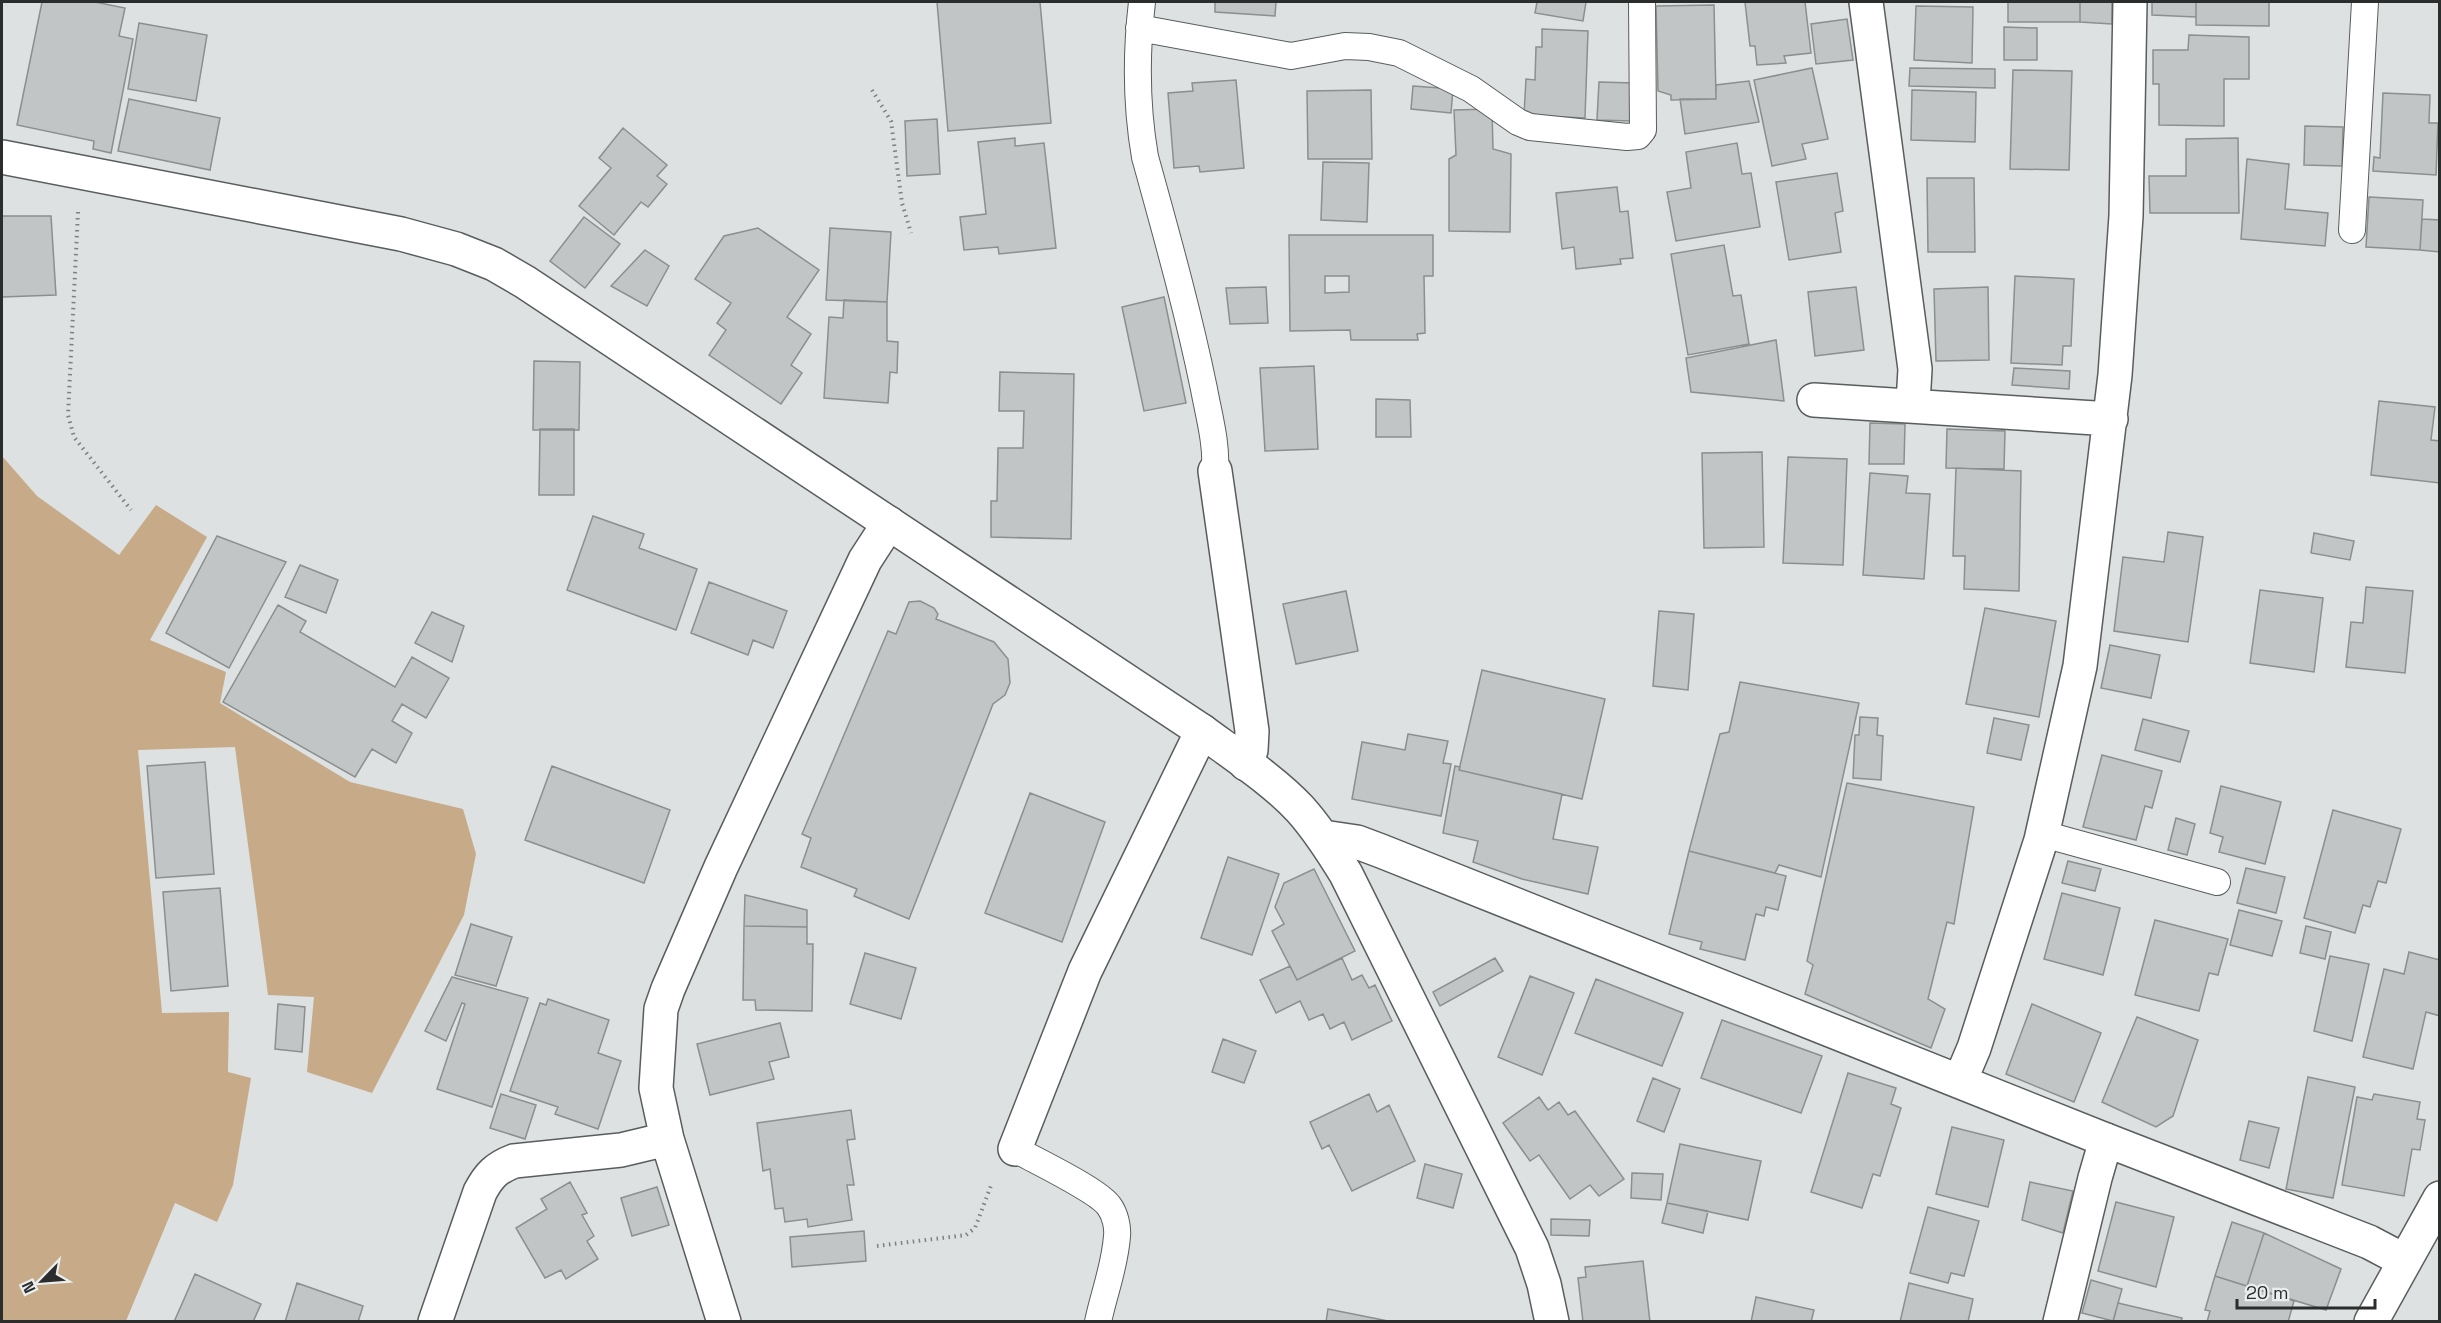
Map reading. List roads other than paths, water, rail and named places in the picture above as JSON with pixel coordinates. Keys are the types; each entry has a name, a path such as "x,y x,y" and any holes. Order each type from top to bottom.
{"street":[{"path":"1866,2 1915,369 1913,404"},
{"path":"1960,1082 1974,1048 2043,834 2080,666 2111,419 2126,216 2130,2"},
{"path":"2,157 401,234 456,249 494,264 619,343 1202,731 1246,764 1299,808 1323,837 1346,874 1532,1248 1544,1284 1552,1322"},
{"path":"1814,400 1913,404 2111,419"},
{"path":"1215,471 1252,731 1251,750 1246,764"},
{"path":"724,1322 667,1139 656,1088 661,1009 721,867 860,570 889,523"},
{"path":"1015,1149 1085,971 1202,731"},
{"path":"1323,837 1357,842 1381,851 2106,1140 2369,1242 2405,1261"},
{"path":"435,1322 480,1192 488,1176 498,1167 514,1161 621,1150 667,1139"},
{"path":"2060,1322 2106,1140"},
{"path":"2371,1322 2439,1198"}],"lane":[{"path":"1142,2 1137,69 1141,134 1198,359 1216,459 1215,471"},
{"path":"1139,28 1291,56 1345,46 1370,47 1399,53 1471,88 1518,122 1530,127 1627,137 1638,136 1644,130 1642,2"},
{"path":"2352,230 2365,2"},
{"path":"2043,834 2217,882"},
{"path":"1015,1149 1093,1192 1109,1205 1115,1218 1118,1234 1112,1273 1098,1322"}]}
